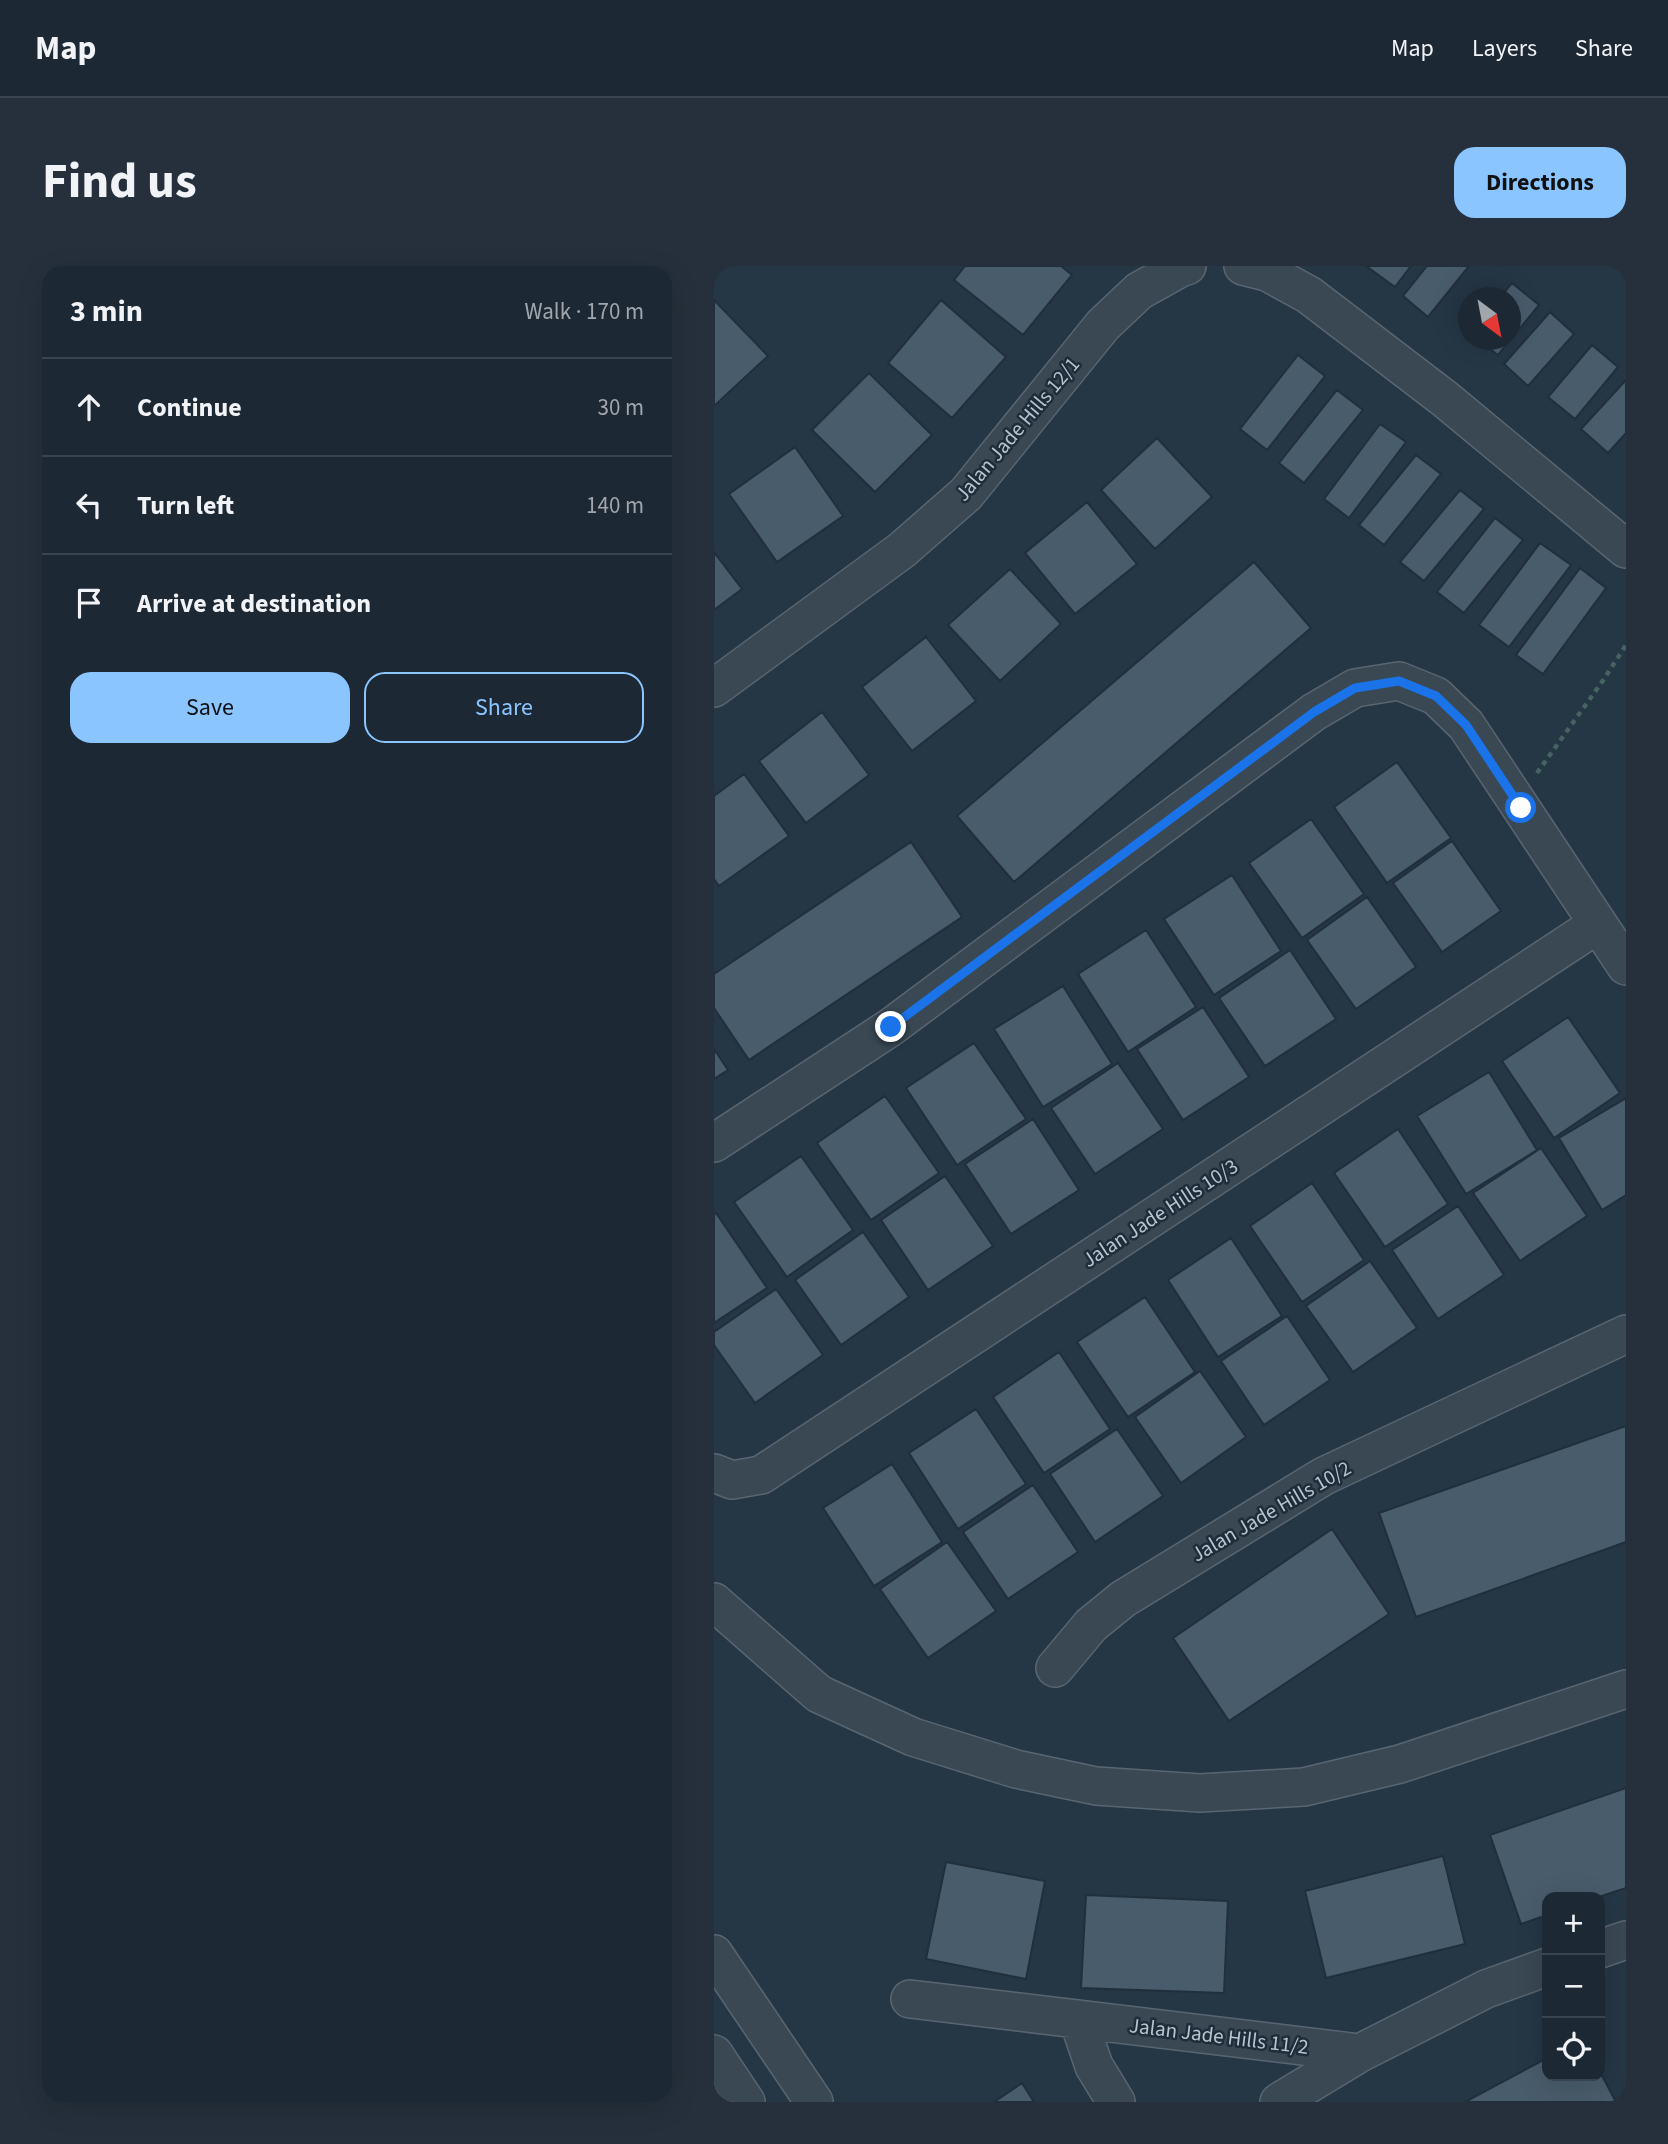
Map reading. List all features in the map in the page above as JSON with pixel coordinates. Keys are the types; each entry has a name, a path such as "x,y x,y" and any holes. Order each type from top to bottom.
{"street":[{"name":"Jalan Jade Hills 12/1","path":"714,688 902,550 966,494 1103,325 1139,291 1183,266"},
{"path":"1242,266 1267,272 1309,295 1445,399 1626,549"},
{"path":"714,1143 891,1027 1314,712 1355,688 1399,681 1436,696 1466,725 1626,966"},
{"name":"Jalan Jade Hills 10/3","path":"714,1473 732,1480 761,1475 1598,924"},
{"name":"Jalan Jade Hills 10/2","path":"1055,1668 1091,1625 1123,1600 1324,1476 1626,1334"},
{"path":"714,1602 819,1694 914,1737 1016,1769 1096,1786 1200,1793 1304,1787 1401,1764 1626,1689"},
{"path":"1605,1947 1626,1940"},
{"path":"714,1954 814,2102"},
{"name":"Jalan Jade Hills 11/2","path":"1279,2102 1360,2053 1486,1989 1542,1970"},
{"name":"Jalan Jade Hills 11/2","path":"910,1999 1360,2053"},
{"path":"1078,2019 1094,2066 1116,2102"},
{"path":"714,2054 746,2102"}],"path":[{"path":"1521,808 1536,775 1626,645"}],"building":[{"path":"965,266 1061,266 1072,275 1023,335 954,280"},
{"path":"1366,266 1411,266 1395,287"},
{"path":"1427,266 1469,266 1428,317 1403,296"},
{"path":"1521,290 1539,305 1521,327"},
{"path":"714,300 768,356 714,406"},
{"path":"941,300 1006,357 952,418 888,363"},
{"path":"1550,312 1574,334 1528,386 1504,364 1516,350 1521,350 1521,345"},
{"path":"1592,345 1618,367 1575,419 1548,397"},
{"path":"1298,355 1325,376 1267,450 1240,429"},
{"path":"869,373 932,435 875,492 812,430"},
{"path":"1626,380 1626,433 1608,453 1581,429"},
{"path":"1337,390 1363,410 1304,483 1279,463"},
{"path":"1380,424 1406,442 1349,518 1324,499"},
{"path":"1157,438 1212,497 1155,549 1101,490"},
{"path":"795,447 843,516 777,562 729,494"},
{"path":"1416,455 1441,474 1384,545 1359,525"},
{"path":"1460,490 1484,509 1424,581 1400,562"},
{"path":"1087,502 1137,564 1075,614 1025,553"},
{"path":"1495,518 1523,540 1464,613 1437,592"},
{"path":"1540,543 1571,565 1509,647 1479,625"},
{"path":"714,552 742,589 714,610"},
{"path":"1254,562 1311,628 1014,882 957,816"},
{"path":"1580,568 1606,588 1543,674 1516,655"},
{"path":"1010,569 1061,624 1000,681 948,625"},
{"path":"926,637 976,701 912,751 862,687"},
{"path":"822,712 869,775 806,823 759,761"},
{"path":"1397,762 1451,838 1387,883 1334,807"},
{"path":"744,774 789,836 719,886 714,879 714,796"},
{"path":"1311,819 1364,894 1302,938 1249,863"},
{"path":"1452,841 1501,911 1442,952 1393,883"},
{"path":"911,842 962,917 749,1060 714,1008 714,974"},
{"path":"1232,875 1281,951 1214,995 1164,919"},
{"path":"1367,897 1416,967 1356,1009 1307,940"},
{"path":"1146,930 1196,1007 1128,1052 1078,974"},
{"path":"1290,950 1336,1019 1265,1066 1219,998"},
{"path":"1063,986 1112,1064 1043,1107 994,1029"},
{"path":"1203,1007 1249,1077 1183,1120 1137,1049"},
{"path":"1568,1017 1620,1093 1554,1138 1502,1061"},
{"path":"974,1043 1026,1119 957,1165 906,1088"},
{"path":"714,1049 728,1070 714,1079"},
{"path":"1118,1063 1163,1129 1095,1174 1051,1108"},
{"path":"1489,1072 1537,1150 1466,1194 1417,1116"},
{"path":"885,1096 939,1173 871,1220 817,1143"},
{"path":"1626,1098 1626,1195 1602,1210 1559,1138"},
{"path":"1033,1119 1079,1190 1011,1234 965,1164"},
{"path":"1398,1129 1448,1204 1385,1247 1334,1173"},
{"path":"1541,1148 1587,1216 1520,1261 1473,1193"},
{"path":"801,1156 853,1230 787,1277 734,1202"},
{"path":"945,1176 993,1246 928,1290 881,1220"},
{"path":"1312,1183 1364,1260 1302,1302 1250,1226"},
{"path":"1458,1206 1504,1275 1438,1319 1392,1250"},
{"path":"716,1213 767,1288 714,1323 714,1214"},
{"path":"863,1232 909,1297 841,1345 795,1280"},
{"path":"1231,1238 1282,1316 1218,1357 1168,1280"},
{"path":"1370,1261 1417,1328 1353,1372 1306,1306"},
{"path":"776,1289 823,1355 755,1403 714,1345 714,1332"},
{"path":"1145,1297 1195,1372 1128,1417 1077,1342"},
{"path":"1287,1316 1330,1380 1264,1425 1221,1361"},
{"path":"1059,1352 1110,1429 1044,1473 993,1397"},
{"path":"1200,1371 1246,1437 1181,1483 1135,1417"},
{"path":"976,1409 1026,1484 958,1529 909,1453"},
{"path":"1626,1426 1626,1542 1416,1617 1379,1513"},
{"path":"1117,1429 1163,1496 1095,1542 1050,1474"},
{"path":"892,1464 942,1542 874,1586 823,1508"},
{"path":"1033,1485 1078,1552 1008,1599 963,1532"},
{"path":"1332,1529 1389,1614 1229,1721 1173,1638"},
{"path":"947,1542 996,1611 928,1658 880,1589"},
{"path":"1626,1788 1626,1888 1605,1895 1605,1892 1542,1892 1542,1917 1521,1924 1490,1835"},
{"path":"1443,1856 1465,1944 1326,1978 1305,1891"},
{"path":"946,1862 1045,1881 1026,1979 926,1959"},
{"path":"1086,1895 1228,1901 1224,1993 1081,1988"},
{"path":"1542,2061 1542,2081 1605,2081 1616,2102 1465,2102"},
{"path":"1022,2083 1034,2102 994,2102"}],"route":[{"path":"891,1027 1314,712 1355,688 1399,681 1436,696 1466,725 1521,808"}]}
